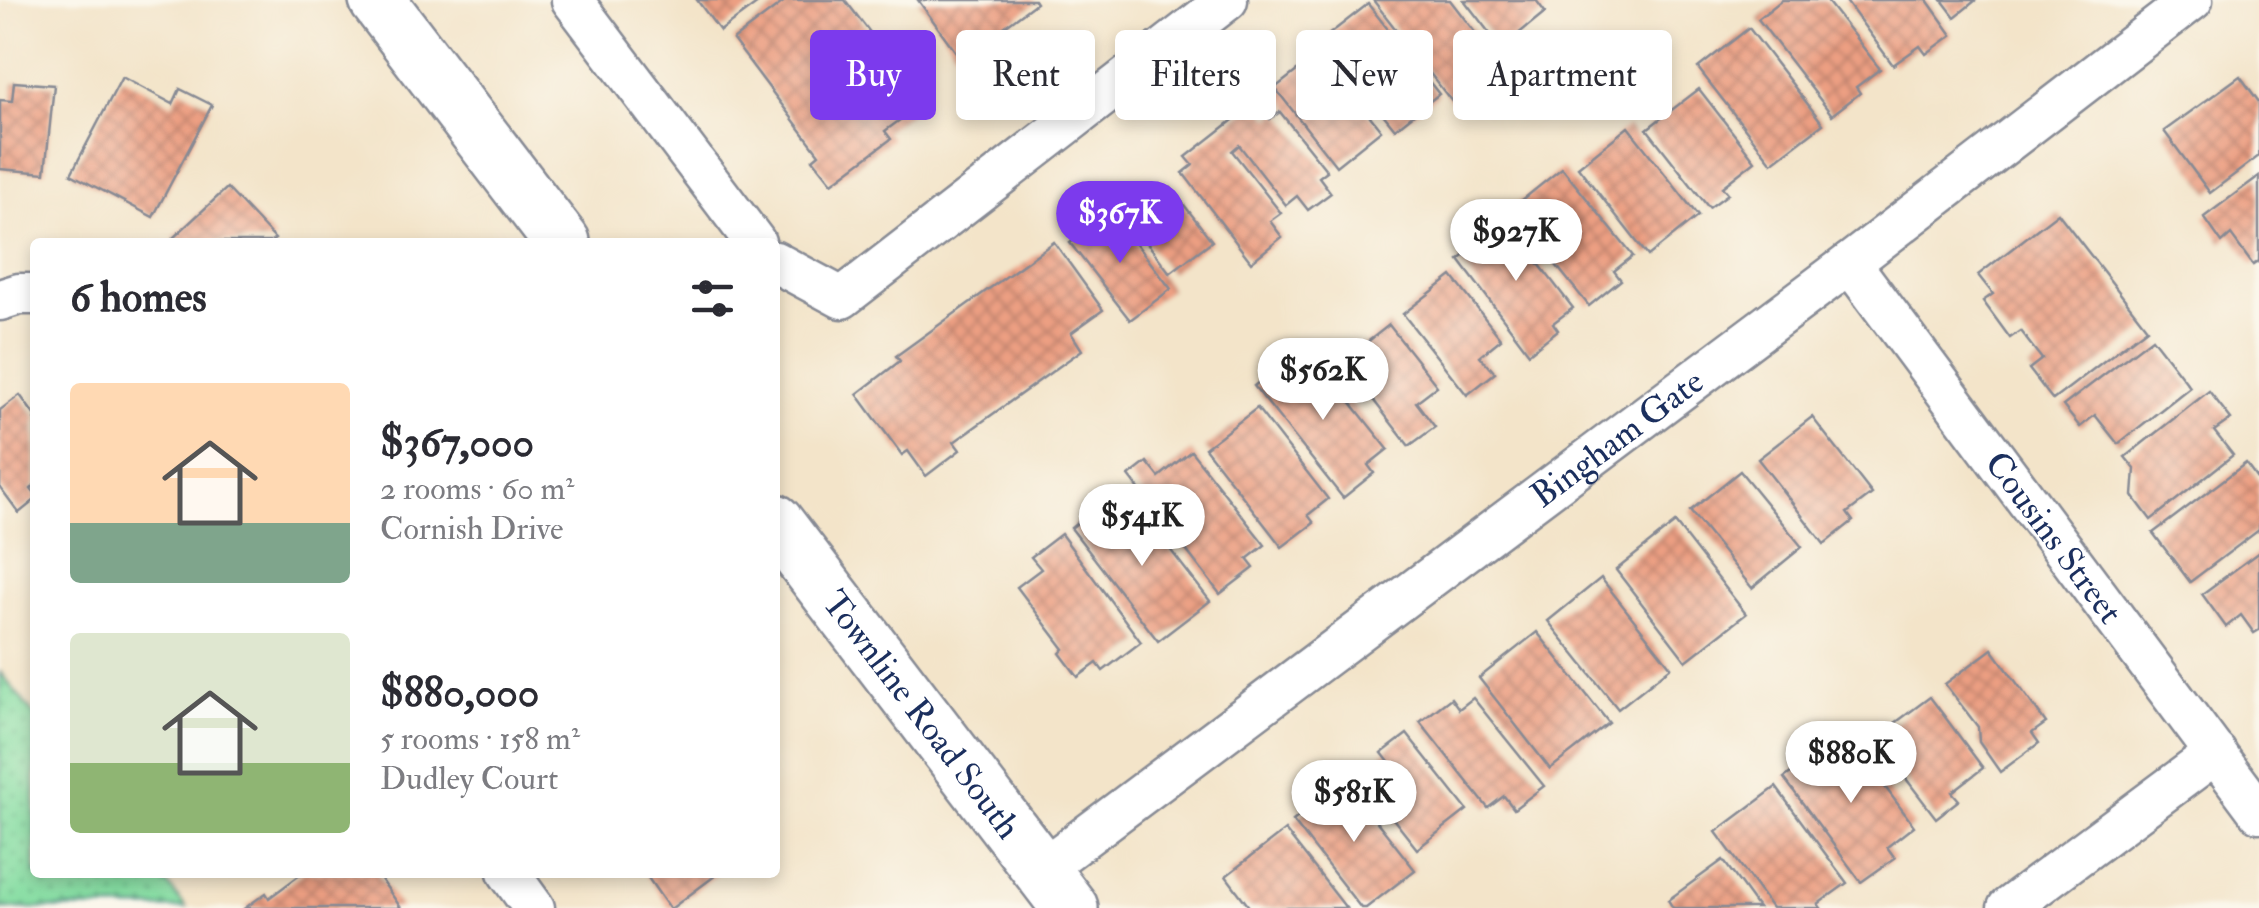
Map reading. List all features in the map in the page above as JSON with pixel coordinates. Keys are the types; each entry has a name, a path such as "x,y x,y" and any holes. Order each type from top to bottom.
{"street":[{"path":"377,0 559,238"},
{"path":"572,0 751,238"},
{"path":"780,265 842,298 1226,0"},
{"name":"Bingham Gate","path":"1055,889 1850,263 2192,0"},
{"name":"Cousins Street","path":"1850,263 2259,812"},
{"path":"0,300 30,294"},
{"name":"Townline Road South","path":"780,529 1055,889"},
{"path":"2008,908 2216,753"},
{"path":"512,878 534,908"}],"green space":[{"path":"0,672 30,710 30,878 163,878 186,908 0,908"}],"building":[{"path":"697,0 762,0 720,31"},
{"path":"786,0 845,0 868,30 810,30 810,120 900,120 885,131 891,139 832,183 813,159 819,154 733,40"},
{"path":"918,0 1036,3 1000,30 956,30 956,52"},
{"path":"1373,0 1450,0 1473,30 1453,30 1453,103 1433,77 1433,30 1396,30"},
{"path":"1464,0 1536,0 1545,12 1523,30 1487,30"},
{"path":"1782,0 1826,0 1880,69 1856,87 1860,93 1832,115 1758,19"},
{"path":"1845,0 1927,0 1952,35 1926,54 1920,46 1893,65"},
{"path":"1942,0 1976,0 1955,17"},
{"path":"1368,4 1389,30 1335,30"},
{"path":"1749,28 1823,124 1772,163 1698,68"},
{"path":"1296,72 1296,115 1276,89"},
{"path":"2240,76 2259,102 2259,156 2210,193 2164,131"},
{"path":"122,77 173,104 180,89 212,105 153,217 71,174"},
{"path":"14,82 54,85 45,173 0,169 0,100 12,101"},
{"path":"1699,89 1755,161 1722,187 1728,194 1709,208 1647,129 1659,120 1672,120 1672,110"},
{"path":"1280,112 1327,171 1319,177 1331,193 1308,210 1297,196 1286,205 1239,145 1232,151 1281,213 1270,221 1282,237 1251,262 1183,173 1193,165 1186,157 1233,120 1276,120"},
{"path":"1300,120 1373,120 1381,130 1336,166"},
{"path":"1388,120 1406,120 1395,129"},
{"path":"1628,127 1698,216 1648,256 1578,167"},
{"path":"1562,168 1633,256 1614,271 1621,280 1589,306 1511,209"},
{"path":"2259,176 2259,261 2253,265 2231,235 2222,243 2204,217"},
{"path":"227,188 274,238 173,238"},
{"path":"1171,188 1212,241 1170,273 1117,203 1136,189 1149,205"},
{"path":"1111,211 1171,289 1130,320 1070,243"},
{"path":"2058,213 2147,328 2053,400 2029,369 2042,359 2020,331 2010,338 1983,301 1993,294 1978,275"},
{"path":"1502,216 1573,308 1553,323 1558,330 1529,353 1459,260 1480,244 1474,236"},
{"path":"1054,242 1103,310 1071,333 1082,350 954,442 960,450 926,476 908,451 902,455 857,394 900,361 896,356"},
{"path":"1452,276 1501,339 1480,356 1495,373 1467,395 1403,314"},
{"path":"1389,325 1437,386 1416,402 1435,427 1409,446 1343,361"},
{"path":"2152,338 2190,387 2118,444 2095,415 2080,427 2063,406"},
{"path":"1289,358 1300,373 1317,360 1388,449 1368,465 1374,473 1343,498 1254,386"},
{"path":"2209,391 2231,419 2214,431 2233,455 2151,520 2133,496 2135,469 2125,457"},
{"path":"20,395 30,409 30,504 19,513 0,487 0,410"},
{"path":"1257,408 1328,499 1308,515 1314,523 1282,547 1205,448"},
{"path":"1812,417 1872,494 1847,513 1853,521 1824,544 1758,459"},
{"path":"1191,451 1265,545 1247,559 1254,568 1220,594 1129,476 1147,462 1159,477"},
{"path":"2246,463 2259,481 2259,530 2190,582 2153,533"},
{"path":"1740,471 1802,547 1752,588 1690,511"},
{"path":"1135,504 1210,601 1158,641 1071,528 1098,506 1111,522"},
{"path":"1675,523 1746,614 1686,661 1616,570"},
{"path":"1061,534 1141,642 1103,671 1097,663 1078,677 1060,653 1064,649 1017,587 1041,569 1031,557"},
{"path":"2259,552 2259,630 2254,633 2241,615 2226,627 2202,594"},
{"path":"1601,578 1671,667 1618,709 1548,621"},
{"path":"1537,632 1609,723 1550,769 1479,678"},
{"path":"1992,649 2046,723 2032,733 2039,743 2000,772 1979,742 1978,727 1945,684"},
{"path":"1930,697 1983,768 1952,792 1959,800 1936,818 1875,738"},
{"path":"1451,698 1459,709 1473,698 1544,786 1514,809 1504,796 1488,808 1420,722"},
{"path":"1845,733 1914,826 1887,847 1895,858 1861,882 1784,778"},
{"path":"1407,734 1467,810 1417,849 1364,782 1389,762 1382,753"},
{"path":"1344,780 1415,870 1366,908 1361,908 1293,821"},
{"path":"1776,787 1847,883 1818,904 1821,908 1772,908 1716,832"},
{"path":"1285,830 1346,908 1250,908 1226,876"},
{"path":"1723,860 1758,908 1673,908 1668,900"},
{"path":"296,878 380,878 401,908 245,908 266,893 269,898"},
{"path":"648,878 712,878 672,908"}]}
